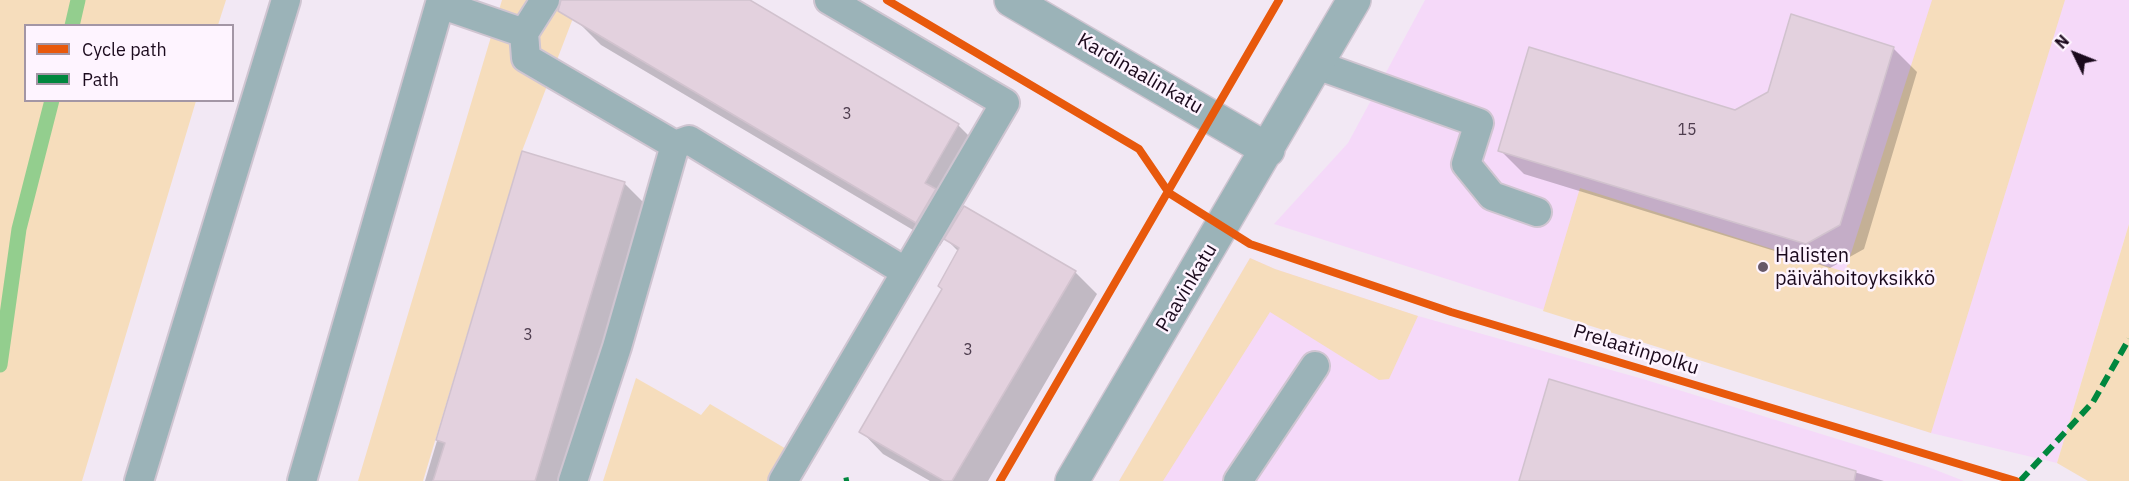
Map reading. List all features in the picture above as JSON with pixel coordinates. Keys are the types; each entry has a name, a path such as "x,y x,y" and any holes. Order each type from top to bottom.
{"street":[{"name":"Kardinaalinkatu","path":"1011,0 1269,150"},
{"name":"Paavinkatu","path":"1072,481 1269,150 1354,0"}],"lane":[{"path":"140,481 286,0"},
{"path":"545,0 524,33 526,58 675,145 689,140 906,272"},
{"path":"783,481 1005,103 829,0"},
{"path":"302,481 441,2 524,33"},
{"path":"1317,65 1479,123 1467,164 1492,196 1537,212"},
{"path":"573,481 617,347 675,145"},
{"path":"1238,481 1315,366"}],"shaded area":[{"path":"0,0 226,0 218,24 24,24 24,102 196,102 82,481 0,481"},
{"path":"502,0 580,0 522,151 423,481 358,481"},
{"name":"Halisten päivähoitoyksikkö","path":"1425,0 2129,0 2129,224 2057,463 1931,433 1274,224 1348,143"},
{"path":"1932,0 2065,0 1931,433 1543,311 1580,188 1845,272"},
{"path":"2129,224 2129,481 2088,481 2057,463"},
{"path":"1250,258 1275,269 1418,316 1643,379 1928,467 1964,481 1119,481"},
{"path":"1250,258 1275,269 1418,316 1389,379 1379,380 1270,312 1163,481 1119,481"},
{"path":"636,378 701,415 710,404 788,450 773,481 603,481"}],"building":[{"path":"561,0 750,0 959,124 925,183 936,189 916,223 558,11"},
{"path":"1791,14 1894,47 1840,225 1806,244 1498,151 1529,47 1735,110 1768,92"},
{"path":"522,151 625,182 535,481 433,481 445,443 436,440"},
{"path":"964,206 1076,271 952,481 944,481 859,432 942,289 938,286 959,248 944,239"},
{"path":"1549,379 1856,471 1854,481 1519,481"}],"waterway":[{"path":"72,24 78,0"},
{"path":"0,365 19,229 51,102"}],"marked path":[{"path":"2020,481 2093,402 2129,339"},
{"path":"844,481 849,480"}],"cycle path":[{"name":"Prelaatinpolku","path":"887,0 1139,149 1169,193 1250,244 1451,312 2016,481"},
{"path":"1000,481 1279,0"}],"place":[{"name":"Halisten päivähoitoyksikkö","path":"1763,267"}]}
